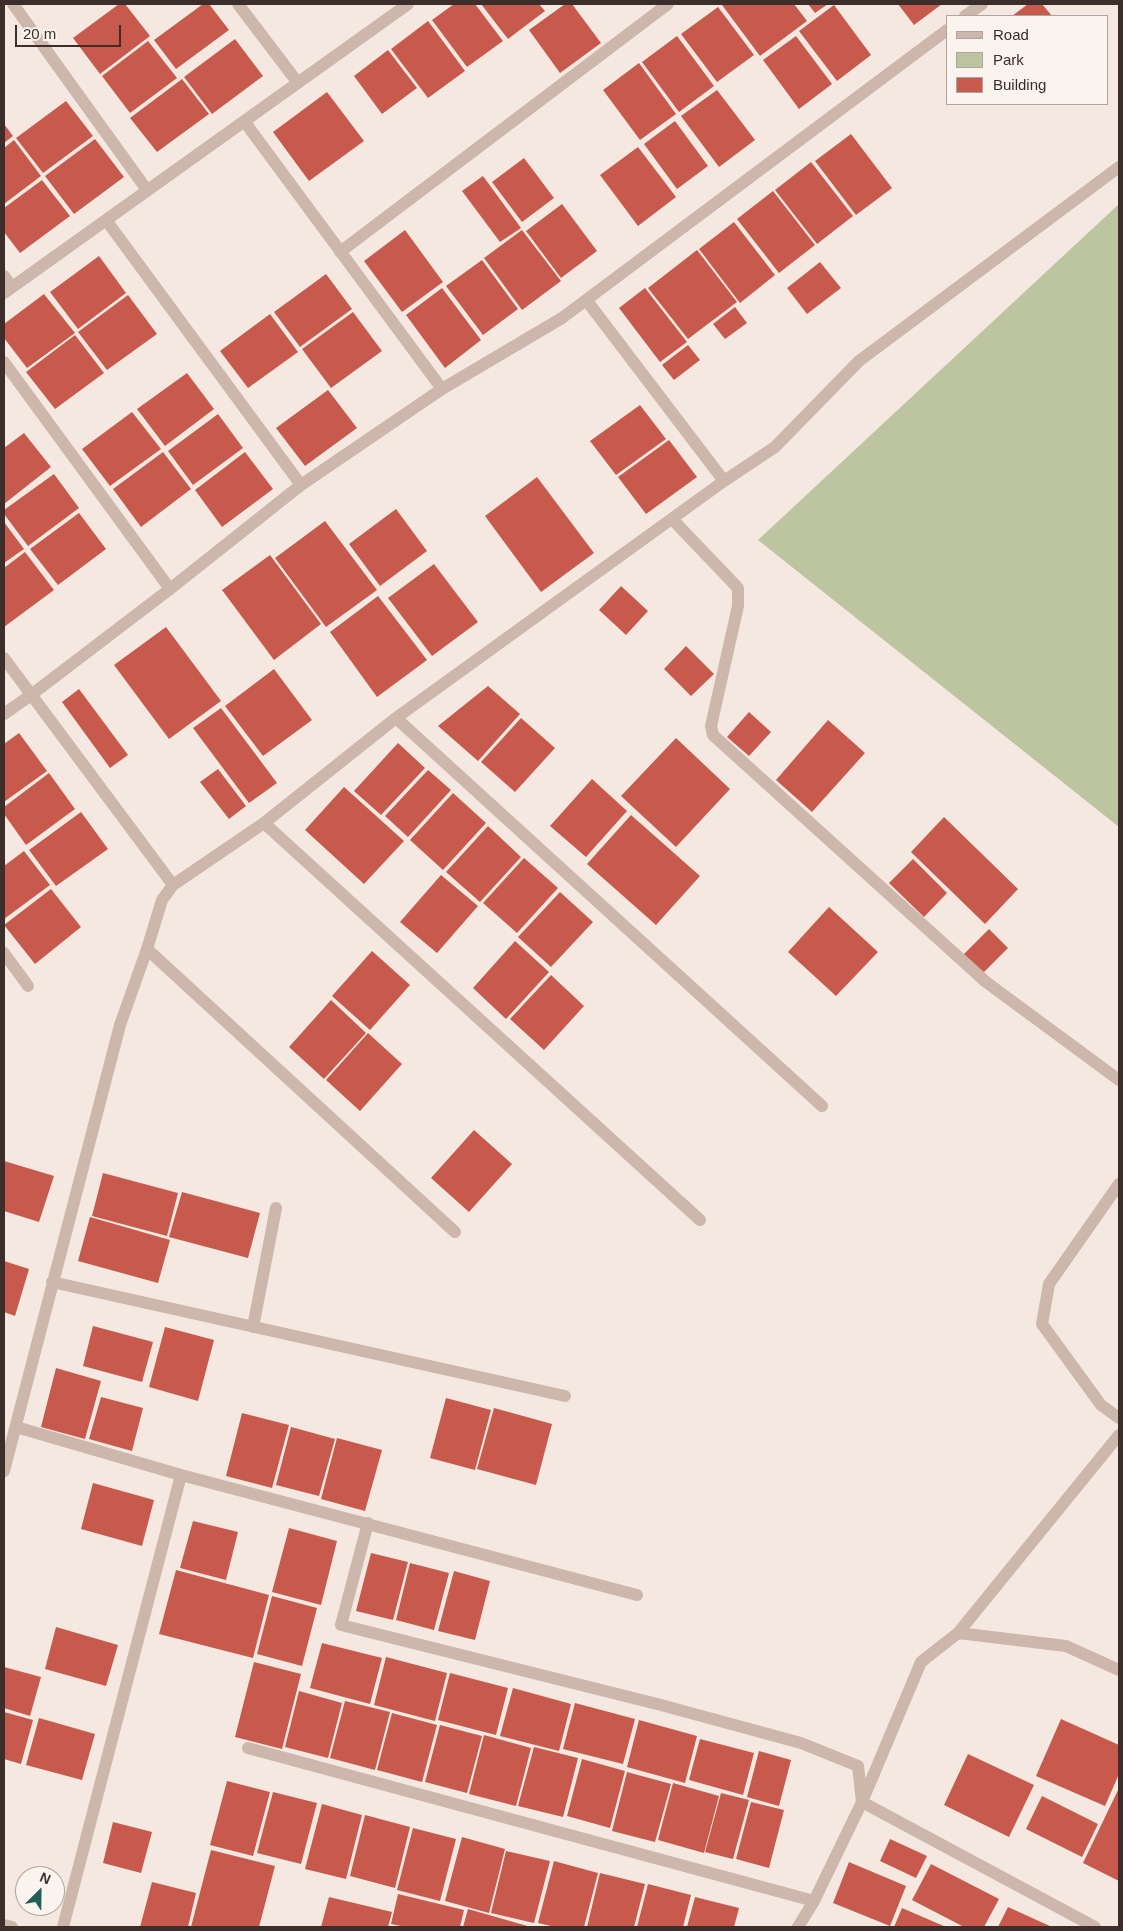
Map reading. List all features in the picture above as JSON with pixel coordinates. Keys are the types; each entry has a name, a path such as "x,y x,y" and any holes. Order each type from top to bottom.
{"street":[{"path":"13,4 147,190"},
{"path":"238,4 298,83"},
{"path":"4,276 8,290 408,4"},
{"path":"340,252 668,4"},
{"path":"966,15 982,4"},
{"path":"4,714 170,589 301,485 442,389 562,318 946,31"},
{"path":"244,121 442,389"},
{"path":"4,1471 120,1025 162,900 173,885 264,823 396,718 724,481 775,447 858,361 1119,167"},
{"path":"106,220 301,485"},
{"path":"587,300 724,481"},
{"path":"4,362 170,589"},
{"path":"672,519 738,588 738,606 711,726 713,735 986,982 1119,1080"},
{"path":"4,658 173,885"},
{"path":"396,718 822,1106"},
{"path":"264,823 700,1220"},
{"path":"147,949 455,1232"},
{"path":"4,954 28,986"},
{"path":"1119,1184 1049,1284 1042,1324 1102,1405 1119,1418"},
{"path":"253,1327 276,1208"},
{"path":"52,1282 564,1396"},
{"path":"16,1427 181,1475 637,1595"},
{"path":"798,1927 814,1901 862,1802 921,1662 958,1633 1119,1435"},
{"path":"63,1927 181,1475"},
{"path":"368,1523 341,1625 651,1702 800,1742 858,1766 862,1802"},
{"path":"958,1633 1066,1646 1119,1670"},
{"path":"248,1748 814,1901"},
{"path":"862,1802 1095,1927"},
{"path":"4,1925 12,1927"}],"green space":[{"path":"1119,204 1119,827 758,540"}],"building":[{"path":"119,4 125,4 150,36 100,74 73,38"},
{"path":"203,4 209,4 229,30 176,69 154,40"},
{"path":"454,4 475,4 503,41 467,67 432,20"},
{"path":"481,4 539,4 545,11 508,39"},
{"path":"565,4 572,4 601,43 560,73 529,30"},
{"path":"794,4 807,21 760,56 722,5"},
{"path":"808,4 828,4 815,13"},
{"path":"898,4 942,4 914,25"},
{"path":"1028,4 1042,4 1051,15 1013,15"},
{"path":"834,5 871,55 837,81 799,31"},
{"path":"718,7 754,55 717,82 681,34"},
{"path":"428,21 465,71 428,98 391,49"},
{"path":"677,36 714,86 679,112 642,62"},
{"path":"796,36 832,84 799,109 763,60"},
{"path":"235,39 263,76 212,114 184,77"},
{"path":"148,41 177,78 130,113 102,76"},
{"path":"388,50 417,88 382,114 354,76"},
{"path":"639,63 676,114 640,140 603,90"},
{"path":"182,79 209,114 157,152 130,118"},
{"path":"717,90 755,140 719,167 681,116"},
{"path":"327,92 364,141 309,181 273,132"},
{"path":"66,101 93,136 43,173 16,138"},
{"path":"675,121 708,166 677,189 644,144"},
{"path":"4,124 13,136 4,143"},
{"path":"851,134 892,188 856,215 815,161"},
{"path":"95,139 124,177 74,214 45,176"},
{"path":"14,140 41,176 4,204 4,148"},
{"path":"638,147 676,197 638,226 600,175"},
{"path":"524,158 554,198 522,222 492,182"},
{"path":"811,162 853,216 817,244 775,190"},
{"path":"483,176 521,228 500,242 462,191"},
{"path":"42,180 70,216 20,253 4,232 4,208"},
{"path":"773,191 815,245 779,273 737,219"},
{"path":"562,204 597,251 561,278 526,231"},
{"path":"734,222 775,275 740,303 699,249"},
{"path":"405,230 443,282 402,312 364,261"},
{"path":"522,230 561,281 522,310 484,258"},
{"path":"697,250 737,302 688,339 648,288"},
{"path":"99,256 126,293 78,329 50,292"},
{"path":"482,260 518,309 483,335 446,286"},
{"path":"820,262 841,288 807,314 787,288"},
{"path":"326,274 352,309 300,347 274,312"},
{"path":"442,288 481,340 445,368 406,315"},
{"path":"645,288 687,342 660,362 619,308"},
{"path":"44,294 75,333 27,368 4,338 4,324"},
{"path":"128,295 157,334 107,370 78,332"},
{"path":"735,307 747,323 725,339 713,324"},
{"path":"353,312 382,351 331,388 302,349"},
{"path":"270,314 298,352 248,388 220,351"},
{"path":"75,335 104,373 55,409 26,372"},
{"path":"688,345 700,360 674,380 662,365"},
{"path":"187,373 214,409 165,446 137,409"},
{"path":"328,390 357,428 305,466 276,428"},
{"path":"640,405 666,439 616,475 590,441"},
{"path":"132,412 161,449 110,486 82,449"},
{"path":"218,414 243,448 193,485 168,451"},
{"path":"24,433 51,467 4,504 4,448"},
{"path":"669,440 697,477 646,514 618,477"},
{"path":"163,452 191,489 141,527 113,489"},
{"path":"245,452 273,489 222,527 195,490"},
{"path":"54,474 79,508 28,546 4,514 4,510"},
{"path":"537,477 594,553 541,592 485,516"},
{"path":"396,509 427,551 380,586 349,544"},
{"path":"79,513 106,549 58,585 30,549"},
{"path":"325,521 377,590 326,627 275,558"},
{"path":"4,522 24,549 4,563"},
{"path":"25,552 54,590 4,627 4,568"},
{"path":"270,555 321,624 274,660 222,590"},
{"path":"434,564 478,622 432,656 388,598"},
{"path":"621,586 648,611 626,635 599,610"},
{"path":"378,596 427,660 377,697 330,632"},
{"path":"166,627 221,701 169,739 114,665"},
{"path":"686,646 714,674 691,696 664,669"},
{"path":"274,669 312,720 263,756 225,706"},
{"path":"488,686 520,714 478,761 438,726"},
{"path":"79,689 128,755 110,768 62,702"},
{"path":"221,708 277,783 249,803 193,728"},
{"path":"749,712 771,732 749,756 727,737"},
{"path":"521,718 555,748 515,792 481,762"},
{"path":"828,720 865,753 812,812 776,780"},
{"path":"19,733 47,771 4,802 4,744"},
{"path":"676,738 730,789 676,847 621,796"},
{"path":"398,743 425,768 381,815 354,791"},
{"path":"218,769 246,806 229,819 200,782"},
{"path":"428,770 451,790 408,837 385,816"},
{"path":"49,773 75,809 26,845 4,814 4,807"},
{"path":"592,779 627,811 586,857 550,826"},
{"path":"344,787 404,841 364,884 305,830"},
{"path":"453,793 486,823 443,870 410,840"},
{"path":"81,812 108,849 56,886 29,850"},
{"path":"631,815 700,876 656,925 587,864"},
{"path":"944,817 1018,889 985,924 911,852"},
{"path":"488,826 521,857 480,902 446,872"},
{"path":"24,851 50,885 4,919 4,866"},
{"path":"524,858 558,888 517,933 483,903"},
{"path":"913,859 947,893 924,917 889,883"},
{"path":"441,875 478,906 437,953 400,922"},
{"path":"51,889 81,927 35,964 4,925"},
{"path":"560,892 593,922 551,967 518,937"},
{"path":"829,907 878,952 836,996 788,952"},
{"path":"989,929 1008,948 982,974 963,955"},
{"path":"515,941 549,972 506,1019 473,988"},
{"path":"372,951 410,985 370,1030 332,996"},
{"path":"551,975 584,1006 544,1050 510,1019"},
{"path":"331,1000 366,1033 324,1079 289,1047"},
{"path":"368,1033 402,1064 360,1111 326,1080"},
{"path":"474,1130 512,1164 469,1212 431,1178"},
{"path":"4,1161 54,1176 39,1222 4,1211"},
{"path":"103,1173 178,1193 167,1236 92,1216"},
{"path":"182,1192 260,1213 248,1258 169,1237"},
{"path":"90,1217 170,1240 158,1283 78,1261"},
{"path":"4,1261 29,1269 15,1316 4,1312"},
{"path":"93,1326 153,1342 142,1382 83,1366"},
{"path":"165,1327 214,1340 198,1401 149,1387"},
{"path":"56,1368 101,1381 85,1439 41,1427"},
{"path":"101,1397 143,1408 132,1451 89,1439"},
{"path":"446,1398 491,1410 475,1470 430,1458"},
{"path":"494,1408 552,1424 536,1485 477,1469"},
{"path":"242,1413 289,1425 272,1488 226,1476"},
{"path":"291,1427 335,1439 319,1496 276,1485"},
{"path":"337,1438 382,1450 365,1511 321,1499"},
{"path":"93,1483 154,1500 142,1546 81,1529"},
{"path":"193,1521 238,1532 226,1580 180,1568"},
{"path":"289,1528 337,1541 321,1605 272,1592"},
{"path":"371,1553 408,1562 393,1620 356,1611"},
{"path":"410,1563 449,1573 434,1630 396,1620"},
{"path":"176,1570 269,1595 253,1658 159,1634"},
{"path":"454,1571 490,1581 475,1640 438,1631"},
{"path":"272,1596 317,1608 302,1666 257,1654"},
{"path":"56,1627 118,1645 106,1686 45,1669"},
{"path":"322,1643 382,1658 370,1704 310,1688"},
{"path":"386,1657 447,1673 435,1721 374,1705"},
{"path":"254,1662 301,1674 282,1749 235,1737"},
{"path":"4,1667 41,1677 30,1716 4,1708"},
{"path":"450,1673 508,1688 496,1735 438,1720"},
{"path":"513,1688 571,1704 559,1751 500,1736"},
{"path":"299,1691 342,1703 328,1758 285,1747"},
{"path":"345,1701 390,1712 375,1770 330,1758"},
{"path":"575,1703 635,1719 623,1764 563,1749"},
{"path":"4,1712 33,1720 21,1764 4,1759"},
{"path":"392,1713 437,1725 422,1782 377,1770"},
{"path":"39,1718 95,1734 82,1780 26,1765"},
{"path":"1061,1719 1119,1745 1119,1774 1105,1806 1036,1776"},
{"path":"639,1720 697,1736 685,1783 627,1767"},
{"path":"440,1725 482,1736 467,1793 425,1782"},
{"path":"484,1735 531,1748 516,1806 469,1794"},
{"path":"700,1739 754,1753 743,1795 689,1780"},
{"path":"534,1747 578,1758 563,1817 518,1806"},
{"path":"759,1751 791,1760 779,1806 747,1797"},
{"path":"968,1754 1034,1785 1009,1837 944,1805"},
{"path":"582,1759 625,1771 610,1828 567,1816"},
{"path":"627,1772 671,1784 655,1842 612,1831"},
{"path":"227,1781 270,1792 253,1856 210,1845"},
{"path":"673,1783 719,1796 704,1853 658,1840"},
{"path":"1119,1788 1119,1881 1083,1863"},
{"path":"273,1792 317,1803 301,1864 257,1853"},
{"path":"721,1793 749,1800 733,1859 705,1852"},
{"path":"1042,1796 1098,1824 1082,1857 1026,1829"},
{"path":"751,1802 784,1810 769,1868 736,1859"},
{"path":"322,1804 362,1815 346,1879 305,1869"},
{"path":"365,1815 410,1827 395,1888 350,1876"},
{"path":"113,1822 152,1832 141,1873 103,1863"},
{"path":"413,1828 456,1839 440,1901 397,1890"},
{"path":"462,1837 505,1849 489,1913 445,1901"},
{"path":"890,1839 927,1856 916,1878 880,1861"},
{"path":"211,1850 275,1866 259,1927 191,1927"},
{"path":"506,1851 550,1861 534,1923 491,1913"},
{"path":"554,1861 598,1873 584,1927 555,1927 538,1923"},
{"path":"849,1862 906,1886 890,1926 833,1903"},
{"path":"931,1864 999,1899 984,1927 964,1927 912,1900"},
{"path":"600,1873 645,1884 634,1927 587,1927"},
{"path":"152,1882 196,1893 188,1927 140,1927"},
{"path":"648,1884 691,1895 683,1927 637,1927"},
{"path":"398,1894 464,1910 460,1927 406,1927 391,1924"},
{"path":"329,1897 392,1912 388,1927 321,1927"},
{"path":"695,1897 739,1908 734,1927 687,1927"},
{"path":"1008,1907 1052,1927 998,1927"},
{"path":"902,1908 946,1927 894,1927"},
{"path":"468,1909 531,1927 463,1927"}]}
